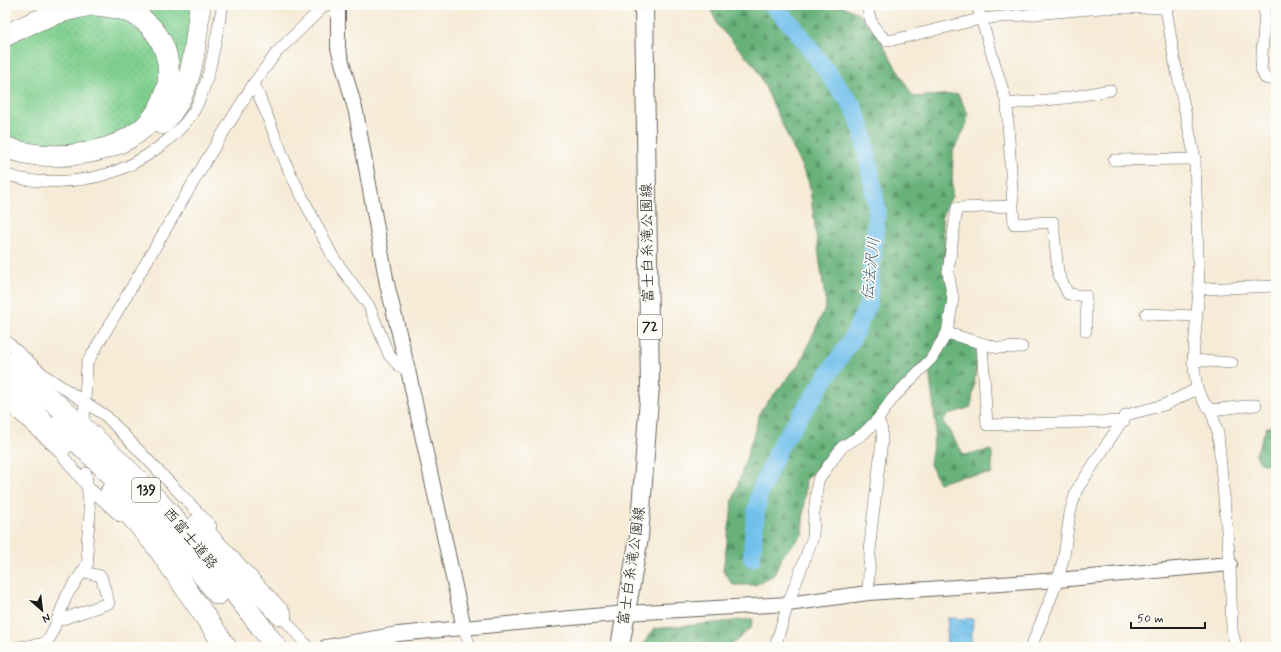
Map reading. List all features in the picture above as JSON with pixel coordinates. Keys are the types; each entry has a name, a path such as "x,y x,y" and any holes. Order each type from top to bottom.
{"highway":[{"path":"5,26 36,5"},
{"path":"5,36 26,24 70,8 93,5 112,7 130,13 144,21 156,33 166,50 169,70 166,95 157,113 140,131 118,143 95,151 66,157 38,156 5,147"},
{"path":"5,158 44,166 70,166 113,156 138,143 154,132 166,120 180,100 187,82 194,58 200,5"},
{"name":"西富士道路","path":"5,361 89,429 190,537 265,643"},
{"path":"5,381 52,432 99,478 148,537 226,647"},
{"name":"西富士道路","path":"5,381 77,442 149,513 206,579 265,643"},
{"path":"89,429 117,449 172,499 281,615"}],"main road":[{"name":"富士白糸滝公園線","path":"620,647 639,537 650,385 644,5"}],"street":[{"path":"5,174 19,180 81,180 108,174 136,161 160,146 183,125 196,106 206,82 223,5"},
{"path":"89,429 85,401 87,364 207,159 254,83 277,52 325,5"},
{"path":"338,5 338,48 356,112 386,284 408,370 464,628 470,647"},
{"path":"868,5 868,13 872,26 886,40 893,40 980,19 1101,7 1169,7 1174,58 1195,159 1199,289 1195,316 1193,360 1197,389 1210,410 1218,433 1230,564 1232,630 1236,647"},
{"path":"977,5 1007,104 1014,224 1053,222 1058,273 1068,294 1075,296 1086,296 1086,331"},
{"path":"1260,5 1265,10 1261,69 1265,78 1276,80"},
{"path":"254,83 289,171 333,257 369,306 389,355 400,367 408,370"},
{"path":"1007,104 1066,98 1110,90"},
{"path":"1114,160 1195,159"},
{"path":"775,647 788,604 813,537 818,480 842,447 863,434 878,420 893,398 931,359 947,333 953,299 948,272 957,208 1012,206"},
{"path":"1199,289 1276,286"},
{"path":"1146,314 1195,316"},
{"path":"947,333 998,348 1022,347"},
{"path":"5,340 44,375 106,416 208,522 278,602 281,615 308,647"},
{"path":"982,343 987,425 1124,421"},
{"path":"1193,360 1232,363"},
{"path":"1031,647 1058,580 1064,556 1070,513 1076,491 1124,421 1126,415 1164,405 1197,389"},
{"path":"6,403 58,450 87,486 127,522 152,554 216,647"},
{"path":"1210,410 1256,405"},
{"path":"868,593 870,533 882,441 882,430 878,420"},
{"path":"20,647 42,644 50,638 67,595 84,572 88,563 87,542 90,514 86,473"},
{"path":"326,647 398,634 626,613 788,604 868,593 1058,580 1230,564"},
{"path":"58,621 108,603 101,576 84,572"}],"green space":[{"path":"65,5 194,5 188,49 166,112 91,152 5,143 5,45"},
{"path":"709,5 840,5 858,13 878,36 913,97 958,94 968,114 965,128 953,151 952,196 942,216 951,304 947,333 979,350 971,407 950,414 943,421 964,455 992,450 992,474 962,476 939,483 930,464 936,426 928,362 869,429 830,453 806,480 802,535 783,555 774,575 755,585 733,585 723,571 733,500 761,410 800,363 826,306 809,183 756,67 718,26"},
{"path":"1275,5 1276,75 1273,75"},
{"path":"1276,424 1276,465 1260,463 1256,454 1266,428"},
{"path":"753,619 751,628 729,647 642,647 653,629"}],"water":[{"path":"948,618 973,619 971,647 946,647"}],"waterway":[{"name":"伝法沢川","path":"752,558 754,527 759,494 781,444 852,339 868,304 877,209 862,128 854,108 796,30 773,5"}]}
